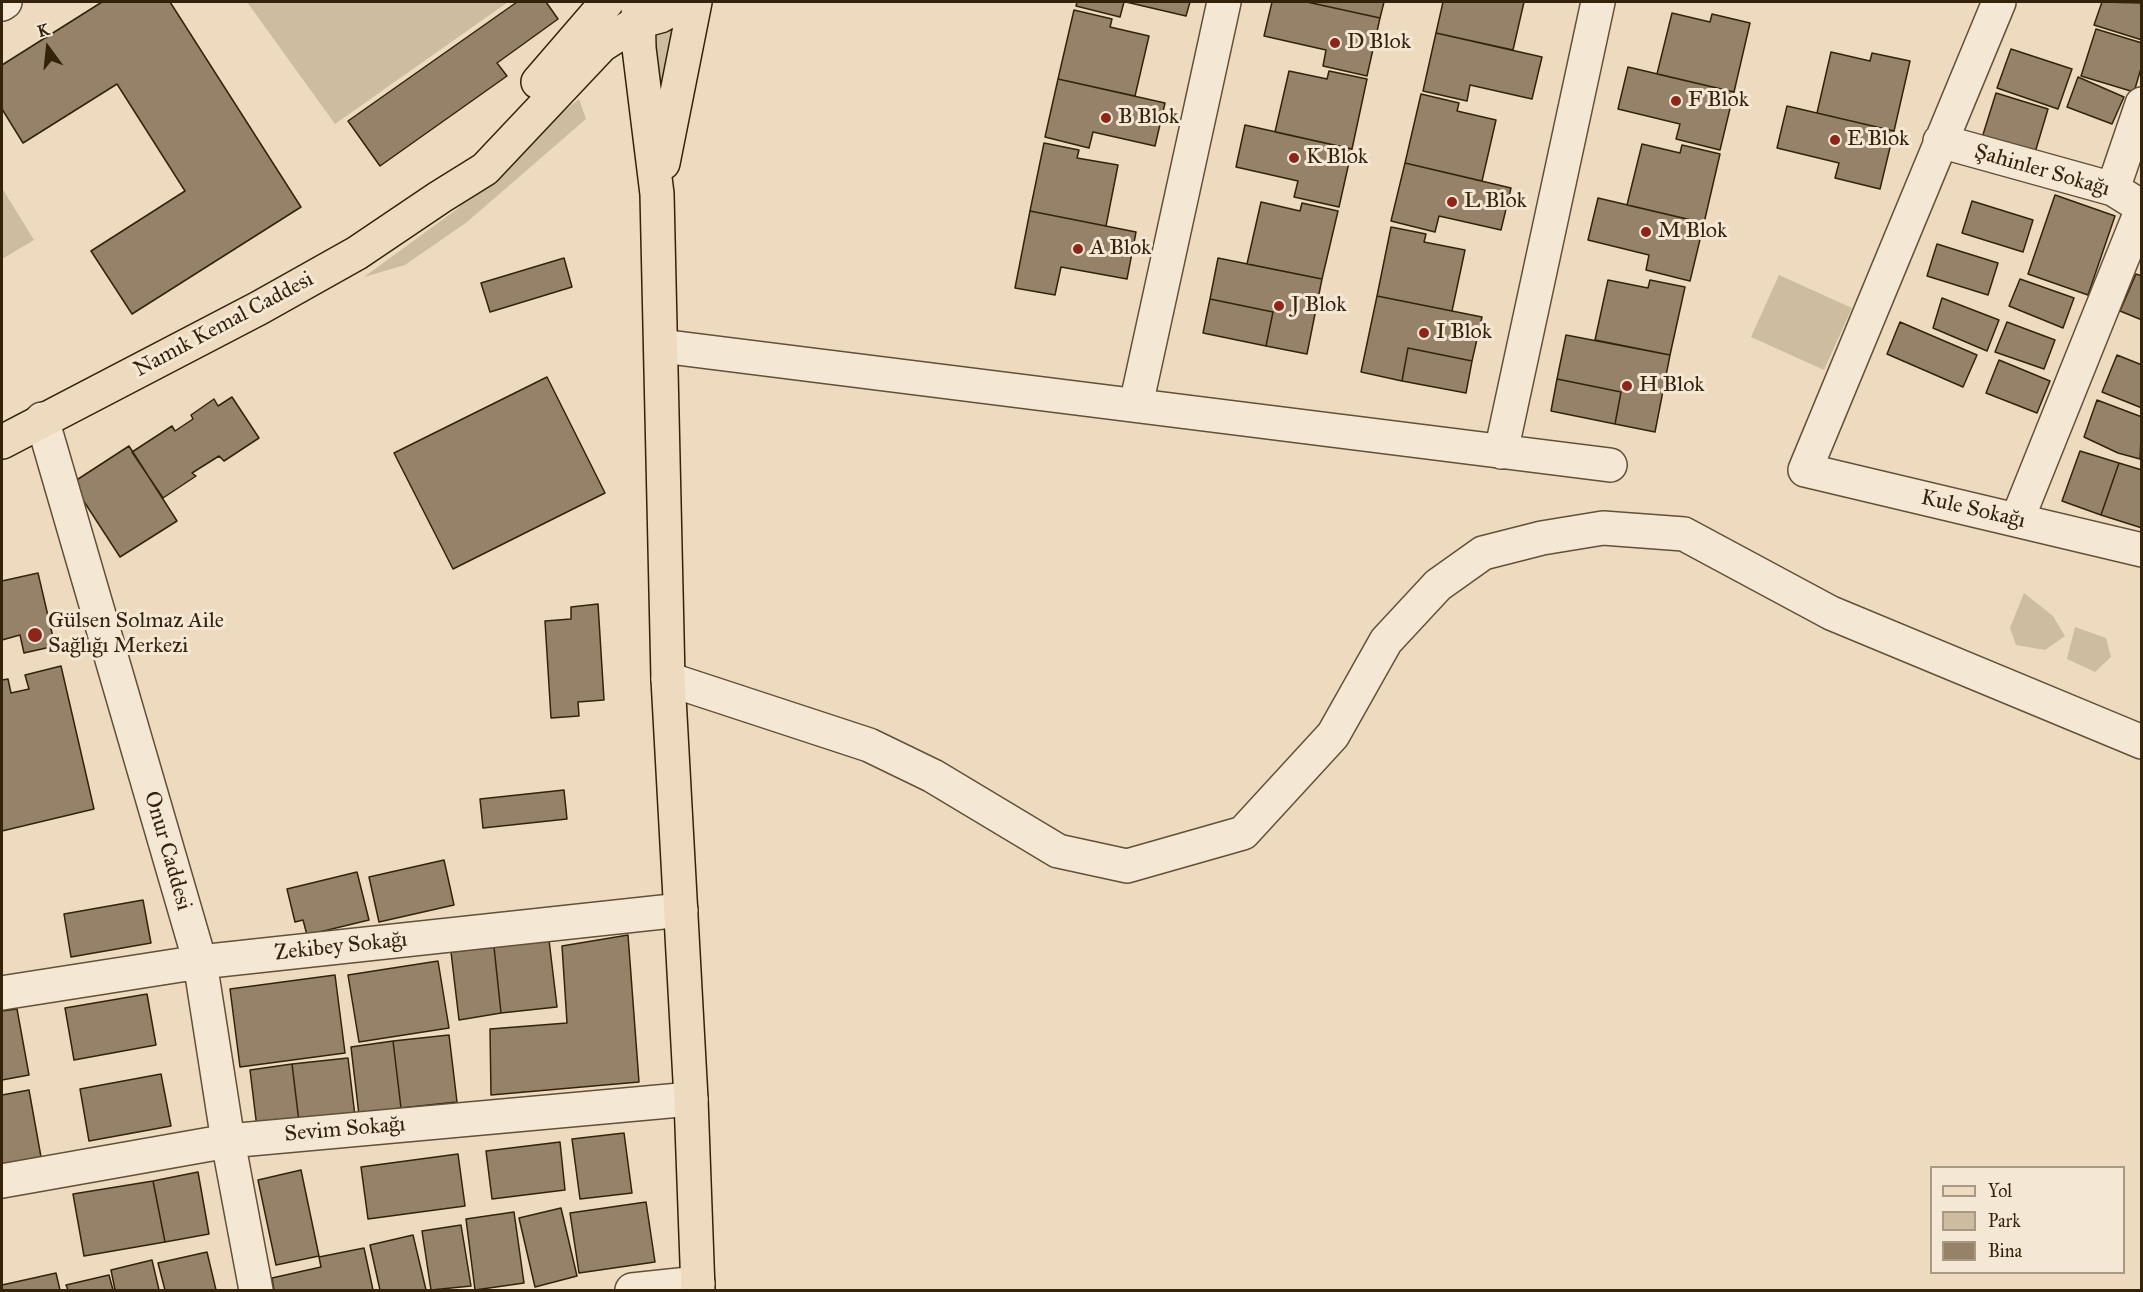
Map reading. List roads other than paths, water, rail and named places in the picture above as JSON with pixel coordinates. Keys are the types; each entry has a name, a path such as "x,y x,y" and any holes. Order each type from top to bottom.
{"main road":[{"name":"Namık Kemal Caddesi","path":"440,197 607,2"},
{"name":"Namık Kemal Caddesi","path":"2,442 42,419 259,308 357,254 484,169 602,45 664,6"},
{"path":"657,194 639,48 664,6"},
{"path":"664,6 657,194 668,679 691,1099 698,1287"}],"street":[{"path":"1136,405 1224,2"},
{"path":"1501,452 1598,2"},
{"path":"1940,141 1999,2"},
{"path":"2113,189 2142,104"},
{"name":"Şahinler Sokağı","path":"1940,141 2113,189 2142,208"},
{"name":"Kule Sokağı","path":"1940,141 1804,470 2142,550"},
{"path":"2017,520 2142,208"},
{"path":"661,346 1610,465"},
{"name":"Onur Caddesi","path":"42,419 200,962 228,1140 256,1290"},
{"path":"668,679 869,745 933,776 1058,851 1127,866 1243,833 1333,735 1386,641 1438,585 1483,553 1542,538 1603,528 1684,534 1831,614 2142,742"},
{"name":"Zekibey Sokağı","path":"2,993 200,962 681,910"},
{"name":"Sevim Sokağı","path":"2,1180 228,1140 691,1099"},
{"path":"632,1290 698,1287"}],"place":[{"name":"D Blok","path":"1335,43"},
{"name":"F Blok","path":"1676,101"},
{"name":"B Blok","path":"1106,118"},
{"name":"E Blok","path":"1835,140"},
{"name":"K Blok","path":"1294,158"},
{"name":"L Blok","path":"1452,202"},
{"name":"M Blok","path":"1646,232"},
{"name":"A Blok","path":"1078,249"},
{"name":"J Blok","path":"1279,306"},
{"name":"I Blok","path":"1424,333"},
{"name":"H Blok","path":"1627,386"},
{"name":"Gülsen Solmaz Aile Sağlığı Merkezi","path":"35,635"}]}
